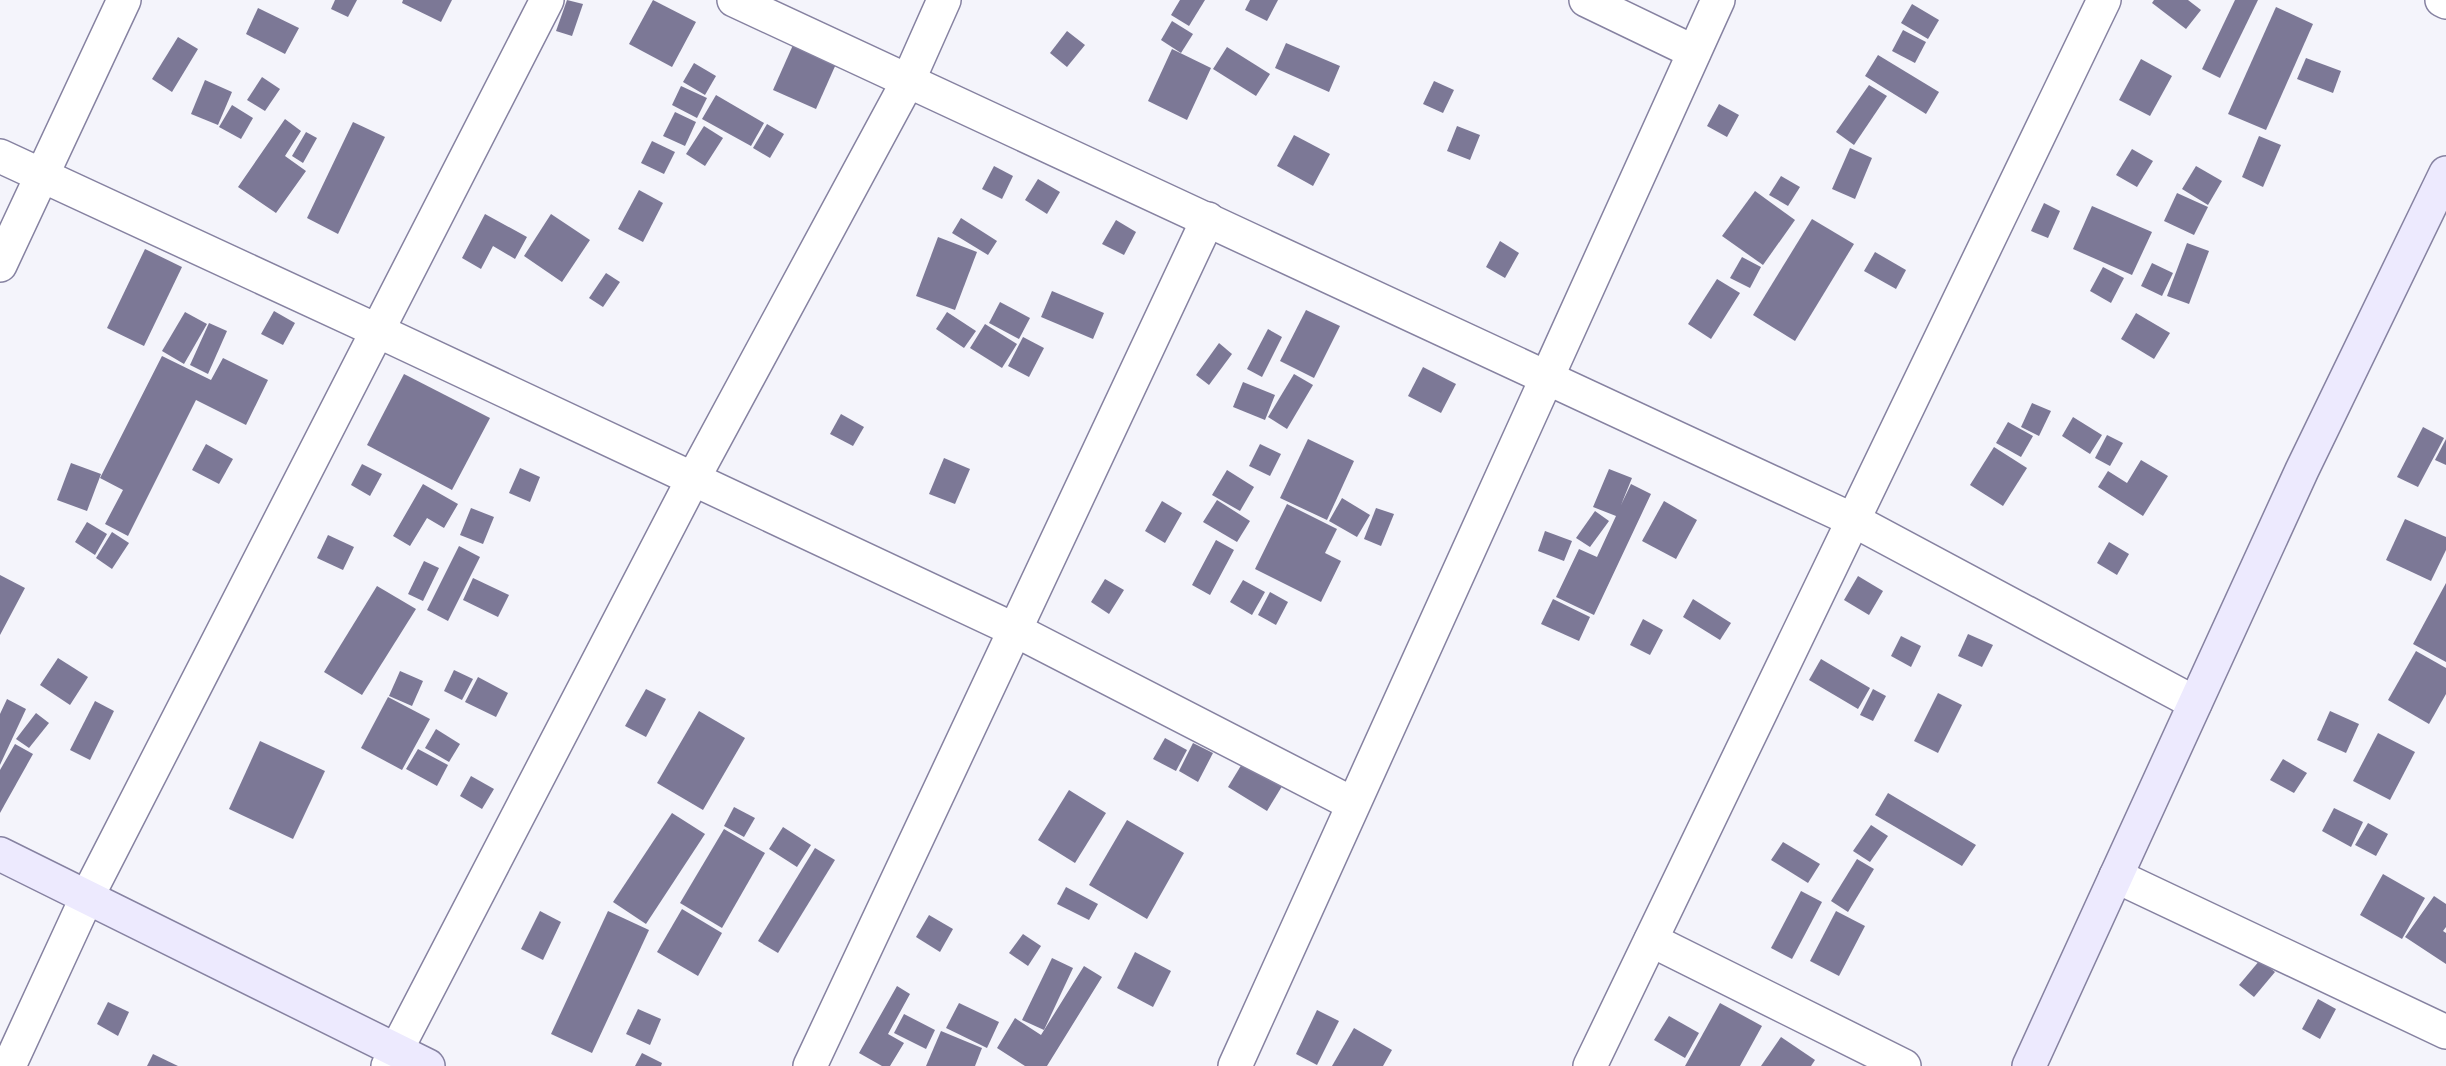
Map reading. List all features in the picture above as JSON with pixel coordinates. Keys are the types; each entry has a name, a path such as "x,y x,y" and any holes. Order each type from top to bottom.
{"street":[{"path":"0,265 124,0"},
{"path":"9,1066 87,897 547,0"},
{"path":"734,0 1853,520 2195,703"},
{"path":"392,1058 693,479 908,81 944,0"},
{"path":"1586,0 1694,52"},
{"path":"1235,1066 1718,0"},
{"path":"1590,1066 2104,0"},
{"path":"0,156 1015,630 1353,804"},
{"path":"2029,1066 2302,470 2442,190"},
{"path":"810,1066 1208,219"},
{"path":"0,854 87,897 392,1058 428,1066"},
{"path":"2116,876 2446,1032"},
{"path":"1651,940 1904,1066"}],"building":[{"path":"335,0 357,0 348,17 331,9"},
{"path":"403,0 452,0 441,22 402,3"},
{"path":"567,0 583,4 572,36 556,31"},
{"path":"653,0 696,22 672,67 629,44"},
{"path":"1180,0 1205,0 1189,26 1171,15"},
{"path":"1250,0 1278,0 1267,21 1245,10"},
{"path":"2154,0 2188,0 2201,10 2186,29 2152,3"},
{"path":"2235,0 2258,0 2220,78 2202,69"},
{"path":"1912,4 1939,20 1928,39 1901,23"},
{"path":"2276,7 2313,24 2266,130 2228,114"},
{"path":"258,8 299,28 285,54 246,34"},
{"path":"1172,21 1193,34 1181,53 1161,40"},
{"path":"1903,30 1926,42 1915,63 1892,51"},
{"path":"1067,31 1085,45 1067,67 1050,53"},
{"path":"178,37 198,49 172,92 152,79"},
{"path":"1286,43 1340,66 1329,92 1275,68"},
{"path":"793,45 836,64 816,109 773,90"},
{"path":"1227,47 1270,74 1256,96 1213,69"},
{"path":"1172,49 1211,68 1187,120 1148,101"},
{"path":"1878,55 1939,92 1926,114 1865,76"},
{"path":"2306,58 2341,71 2333,93 2297,79"},
{"path":"2141,59 2172,76 2150,116 2119,100"},
{"path":"694,63 716,76 705,95 683,82"},
{"path":"262,77 280,89 265,111 247,100"},
{"path":"205,80 232,92 218,125 191,114"},
{"path":"1434,81 1454,90 1443,113 1423,104"},
{"path":"1869,85 1887,96 1854,145 1836,132"},
{"path":"681,86 707,98 697,118 672,105"},
{"path":"716,95 764,123 751,146 702,119"},
{"path":"1719,104 1739,115 1727,137 1707,126"},
{"path":"232,105 253,118 241,139 219,127"},
{"path":"675,112 696,122 685,146 663,136"},
{"path":"285,119 301,131 285,156 306,171 276,213 238,187"},
{"path":"353,122 385,137 338,234 307,218"},
{"path":"767,124 784,134 770,158 753,148"},
{"path":"704,126 723,138 705,166 686,154"},
{"path":"1457,126 1480,135 1470,160 1447,151"},
{"path":"306,132 317,138 303,163 292,156"},
{"path":"1294,135 1330,154 1313,186 1277,166"},
{"path":"2259,136 2281,145 2263,187 2242,177"},
{"path":"652,141 675,152 664,174 641,163"},
{"path":"1850,148 1872,158 1855,199 1832,189"},
{"path":"2132,149 2153,161 2137,187 2116,175"},
{"path":"994,166 1013,176 1002,199 982,189"},
{"path":"2196,166 2222,181 2208,205 2182,189"},
{"path":"1781,176 1800,187 1788,206 1769,195"},
{"path":"1038,179 1060,192 1047,214 1025,200"},
{"path":"639,190 663,203 643,242 618,229"},
{"path":"1755,191 1795,220 1763,265 1722,236"},
{"path":"2177,193 2208,207 2194,235 2164,221"},
{"path":"2044,203 2060,211 2048,238 2031,231"},
{"path":"2092,206 2152,232 2132,275 2073,249"},
{"path":"485,214 527,237 515,259 493,246 481,269 462,258"},
{"path":"551,214 590,240 562,282 524,256"},
{"path":"961,218 997,241 988,255 952,233"},
{"path":"1812,219 1854,244 1795,341 1753,315"},
{"path":"1116,220 1136,232 1124,255 1102,244"},
{"path":"938,237 977,252 955,310 916,296"},
{"path":"1500,241 1519,253 1505,278 1486,267"},
{"path":"2187,243 2209,251 2189,304 2167,296"},
{"path":"145,249 182,267 144,346 107,328"},
{"path":"1875,252 1906,270 1896,289 1864,271"},
{"path":"1742,257 1761,267 1750,288 1730,278"},
{"path":"2152,263 2173,273 2162,296 2141,286"},
{"path":"2103,267 2124,278 2111,303 2090,291"},
{"path":"606,273 620,282 603,307 589,298"},
{"path":"1717,279 1740,293 1711,339 1688,324"},
{"path":"1052,291 1104,313 1093,339 1041,317"},
{"path":"1000,302 1030,318 1019,339 989,323"},
{"path":"1306,310 1340,326 1314,378 1280,361"},
{"path":"274,311 295,323 283,345 261,334"},
{"path":"185,312 207,324 184,364 162,351"},
{"path":"947,312 976,331 964,348 936,329"},
{"path":"2136,313 2170,333 2154,359 2121,339"},
{"path":"209,323 227,331 208,374 190,365"},
{"path":"985,324 1017,344 1002,368 970,348"},
{"path":"1268,329 1282,337 1262,377 1247,369"},
{"path":"1023,337 1044,348 1029,377 1008,366"},
{"path":"1219,343 1232,354 1209,385 1196,375"},
{"path":"162,356 211,380 223,358 268,380 246,425 196,400 128,536 105,524 123,490 100,478"},
{"path":"1423,367 1456,384 1441,413 1408,396"},
{"path":"404,374 490,418 452,490 367,445"},
{"path":"1294,374 1313,385 1287,429 1268,417"},
{"path":"1243,382 1275,395 1265,420 1233,407"},
{"path":"2032,403 2051,411 2039,436 2021,427"},
{"path":"841,414 864,427 853,446 830,434"},
{"path":"2073,417 2102,435 2090,454 2062,436"},
{"path":"2008,422 2033,436 2021,457 1996,443"},
{"path":"2423,427 2444,438 2418,487 2397,477"},
{"path":"2107,435 2123,443 2110,466 2095,458"},
{"path":"1308,439 1354,461 1327,520 1280,498"},
{"path":"2446,439 2446,465 2435,460"},
{"path":"206,444 233,459 219,484 192,470"},
{"path":"1260,444 1281,454 1270,476 1249,466"},
{"path":"1994,447 2027,468 2003,506 1970,485"},
{"path":"944,458 970,469 955,504 929,494"},
{"path":"2141,460 2168,476 2143,516 2098,487 2108,471 2127,483"},
{"path":"71,463 101,474 87,511 57,500"},
{"path":"362,464 382,474 370,496 351,485"},
{"path":"520,468 540,477 530,502 509,493"},
{"path":"1609,469 1632,478 1621,505 1631,484 1651,494 1594,615 1556,597 1579,549 1597,557 1616,516 1593,507"},
{"path":"1227,470 1254,487 1240,511 1212,495"},
{"path":"423,484 458,504 444,528 427,518 410,546 393,536"},
{"path":"1342,498 1370,515 1357,537 1329,521"},
{"path":"1217,500 1250,521 1237,542 1203,522"},
{"path":"1162,501 1182,513 1165,543 1145,531"},
{"path":"1664,501 1697,520 1676,559 1642,541"},
{"path":"1287,504 1337,529 1325,553 1341,561 1321,602 1255,569"},
{"path":"471,508 494,517 483,544 460,535"},
{"path":"1376,508 1394,514 1381,546 1364,539"},
{"path":"1595,511 1609,521 1590,547 1576,538"},
{"path":"2405,519 2446,537 2446,550 2431,581 2386,560"},
{"path":"87,522 107,534 95,555 75,542"},
{"path":"1545,531 1572,541 1564,561 1538,551"},
{"path":"112,532 129,543 112,569 96,558"},
{"path":"328,535 354,547 343,570 317,558"},
{"path":"1216,540 1234,550 1210,595 1192,585"},
{"path":"2109,542 2129,554 2117,575 2097,563"},
{"path":"459,546 480,557 448,621 427,610"},
{"path":"424,561 439,568 423,601 408,594"},
{"path":"0,575 25,588 0,635"},
{"path":"1858,576 1883,591 1869,615 1844,600"},
{"path":"473,578 509,595 498,617 463,600"},
{"path":"1105,579 1124,590 1109,614 1091,602"},
{"path":"1243,580 1265,592 1252,615 1230,602"},
{"path":"2446,583 2446,662 2413,644"},
{"path":"377,586 416,609 362,695 324,672"},
{"path":"1270,592 1288,602 1276,625 1258,615"},
{"path":"1553,599 1590,617 1579,641 1541,624"},
{"path":"1693,599 1731,623 1720,640 1683,617"},
{"path":"1643,619 1663,630 1650,655 1630,645"},
{"path":"1968,634 1993,645 1982,667 1958,656"},
{"path":"1901,636 1921,646 1911,667 1891,656"},
{"path":"2416,651 2446,668 2446,694 2429,724 2388,700"},
{"path":"58,658 88,677 70,705 40,685"},
{"path":"1821,659 1870,688 1858,709 1809,680"},
{"path":"454,670 473,679 462,700 444,691"},
{"path":"400,671 423,681 412,706 389,696"},
{"path":"478,677 508,693 496,717 465,702"},
{"path":"646,689 666,699 646,737 625,726"},
{"path":"1873,689 1886,696 1873,721 1860,715"},
{"path":"1938,693 1962,705 1938,753 1914,741"},
{"path":"388,697 430,719 402,770 361,748"},
{"path":"7,699 26,709 0,765 0,714"},
{"path":"95,701 114,711 90,760 70,750"},
{"path":"699,711 745,738 703,810 657,783"},
{"path":"2330,711 2359,724 2346,753 2317,740"},
{"path":"36,713 49,723 29,748 16,739"},
{"path":"436,729 460,744 449,762 425,748"},
{"path":"2378,733 2415,752 2390,800 2353,781"},
{"path":"1165,738 1187,750 1176,771 1153,759"},
{"path":"260,741 325,771 293,839 229,809"},
{"path":"1193,743 1213,753 1198,782 1179,771"},
{"path":"15,744 33,754 0,813 0,770"},
{"path":"418,749 448,765 437,786 406,769"},
{"path":"1245,759 1284,783 1267,811 1228,787"},
{"path":"2283,759 2307,773 2294,793 2270,780"},
{"path":"471,776 494,789 482,809 460,796"},
{"path":"1069,790 1106,813 1075,863 1038,840"},
{"path":"1888,793 1976,845 1962,866 1875,815"},
{"path":"734,807 755,818 744,837 724,826"},
{"path":"2334,808 2363,822 2351,847 2322,831"},
{"path":"672,813 705,834 646,924 613,902"},
{"path":"1127,820 1184,853 1147,919 1089,885"},
{"path":"2368,823 2388,834 2376,856 2355,845"},
{"path":"1871,825 1888,836 1870,862 1853,851"},
{"path":"783,827 811,845 797,867 769,849"},
{"path":"724,829 765,853 722,928 680,903"},
{"path":"1783,842 1820,864 1808,883 1771,860"},
{"path":"815,848 835,860 778,953 758,941"},
{"path":"1857,859 1874,869 1848,912 1831,901"},
{"path":"2383,874 2425,898 2402,939 2360,915"},
{"path":"1066,887 1098,904 1089,920 1057,904"},
{"path":"1801,891 1822,902 1792,959 1771,948"},
{"path":"2434,896 2446,904 2446,927 2443,931 2446,933 2446,964 2405,937"},
{"path":"682,909 722,933 698,976 657,952"},
{"path":"540,911 561,922 543,960 521,949"},
{"path":"608,911 649,930 592,1053 551,1034"},
{"path":"1836,911 1865,926 1839,976 1810,961"},
{"path":"929,915 953,929 940,952 916,937"},
{"path":"1023,934 1041,946 1028,966 1009,953"},
{"path":"1135,952 1171,971 1153,1007 1117,988"},
{"path":"1052,958 1073,968 1044,1030 1022,1020"},
{"path":"2260,960 2275,972 2254,997 2239,985"},
{"path":"1084,966 1102,977 1047,1066 1025,1066 997,1048 1015,1018 1041,1035"},
{"path":"897,986 910,994 888,1034 904,1043 890,1066 882,1066 859,1053"},
{"path":"2318,999 2336,1009 2320,1039 2302,1029"},
{"path":"108,1002 129,1012 118,1036 97,1024"},
{"path":"959,1003 999,1022 987,1048 946,1028"},
{"path":"1720,1003 1762,1026 1740,1066 1685,1066"},
{"path":"638,1009 661,1019 650,1045 626,1034"},
{"path":"1317,1010 1339,1021 1317,1065 1296,1054"},
{"path":"904,1014 935,1030 926,1049 894,1033"},
{"path":"1669,1016 1699,1033 1685,1058 1654,1040"},
{"path":"1354,1028 1392,1050 1383,1066 1332,1066"},
{"path":"941,1031 982,1048 975,1066 926,1066"},
{"path":"1781,1037 1815,1060 1811,1066 1761,1066"},
{"path":"642,1053 662,1063 661,1066 635,1066"},
{"path":"153,1054 178,1066 147,1066"}]}
